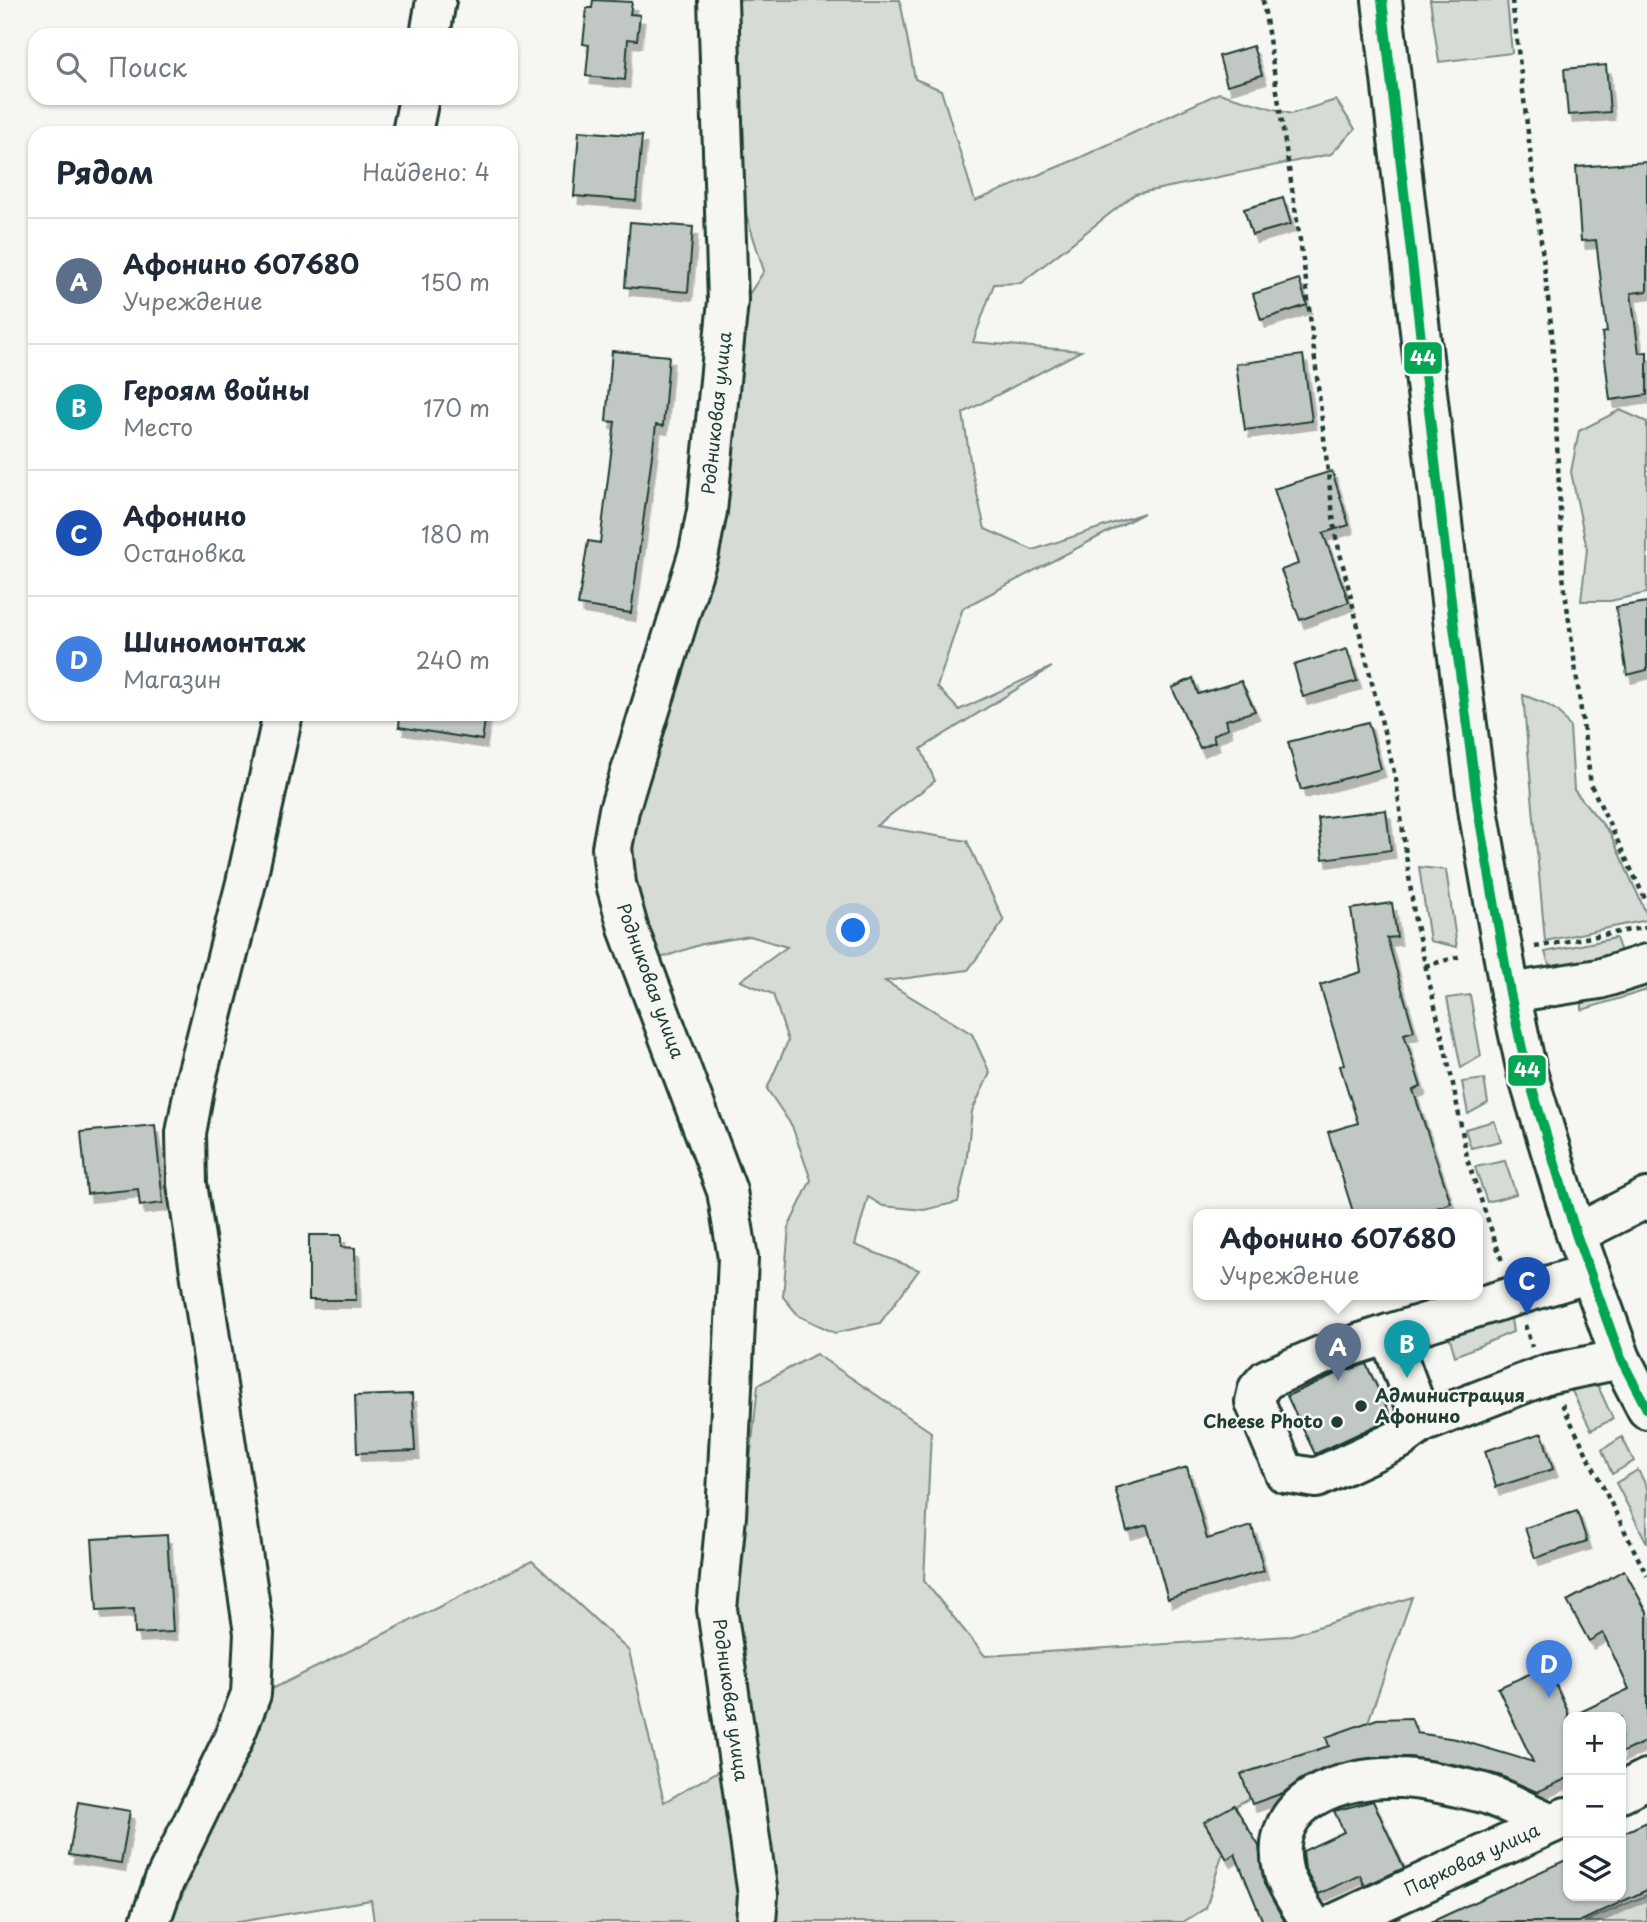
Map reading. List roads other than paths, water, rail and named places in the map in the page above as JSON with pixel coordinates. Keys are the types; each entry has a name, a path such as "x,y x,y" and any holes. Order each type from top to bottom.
{"street":[{"path":"431,28 436,0"},
{"name":"Родниковая улица","path":"718,0 728,301 707,511 699,552 619,810 612,848 616,884 629,931 727,1191 738,1258 726,1516 718,1609 758,1895 756,1922"},
{"path":"1382,0 1454,627 1479,815 1510,993 1527,1072 1576,1234 1620,1359 1647,1409"},
{"path":"413,126 417,105"},
{"path":"150,1922 164,1882 232,1742 251,1694 254,1633 187,1184 186,1133 196,1079 246,883 282,721"},
{"path":"1510,993 1599,979 1647,964"},
{"path":"1576,1234 1647,1198"},
{"path":"1590,1273 1323,1356 1267,1379 1258,1389 1255,1402 1285,1473 1316,1478 1401,1439 1422,1423 1548,1374 1620,1359"},
{"path":"1389,1334 1422,1423"},
{"path":"1310,1922 1283,1871 1281,1843 1285,1824 1297,1808 1328,1788 1357,1780 1401,1778 1485,1794 1560,1819"},
{"path":"1626,1789 1647,1779"},
{"name":"Парковая улица","path":"1338,1922 1560,1819"}],"place":[{"name":"Афонино","path":"1527,1315"},
{"name":"Героям войны","path":"1407,1378"},
{"name":"Афонино 607680","path":"1338,1381"},
{"name":"Администрация Афонино","path":"1361,1406"},
{"name":"Cheese Photo","path":"1337,1422"},
{"name":"Шиномонтаж","path":"1549,1698"}]}
